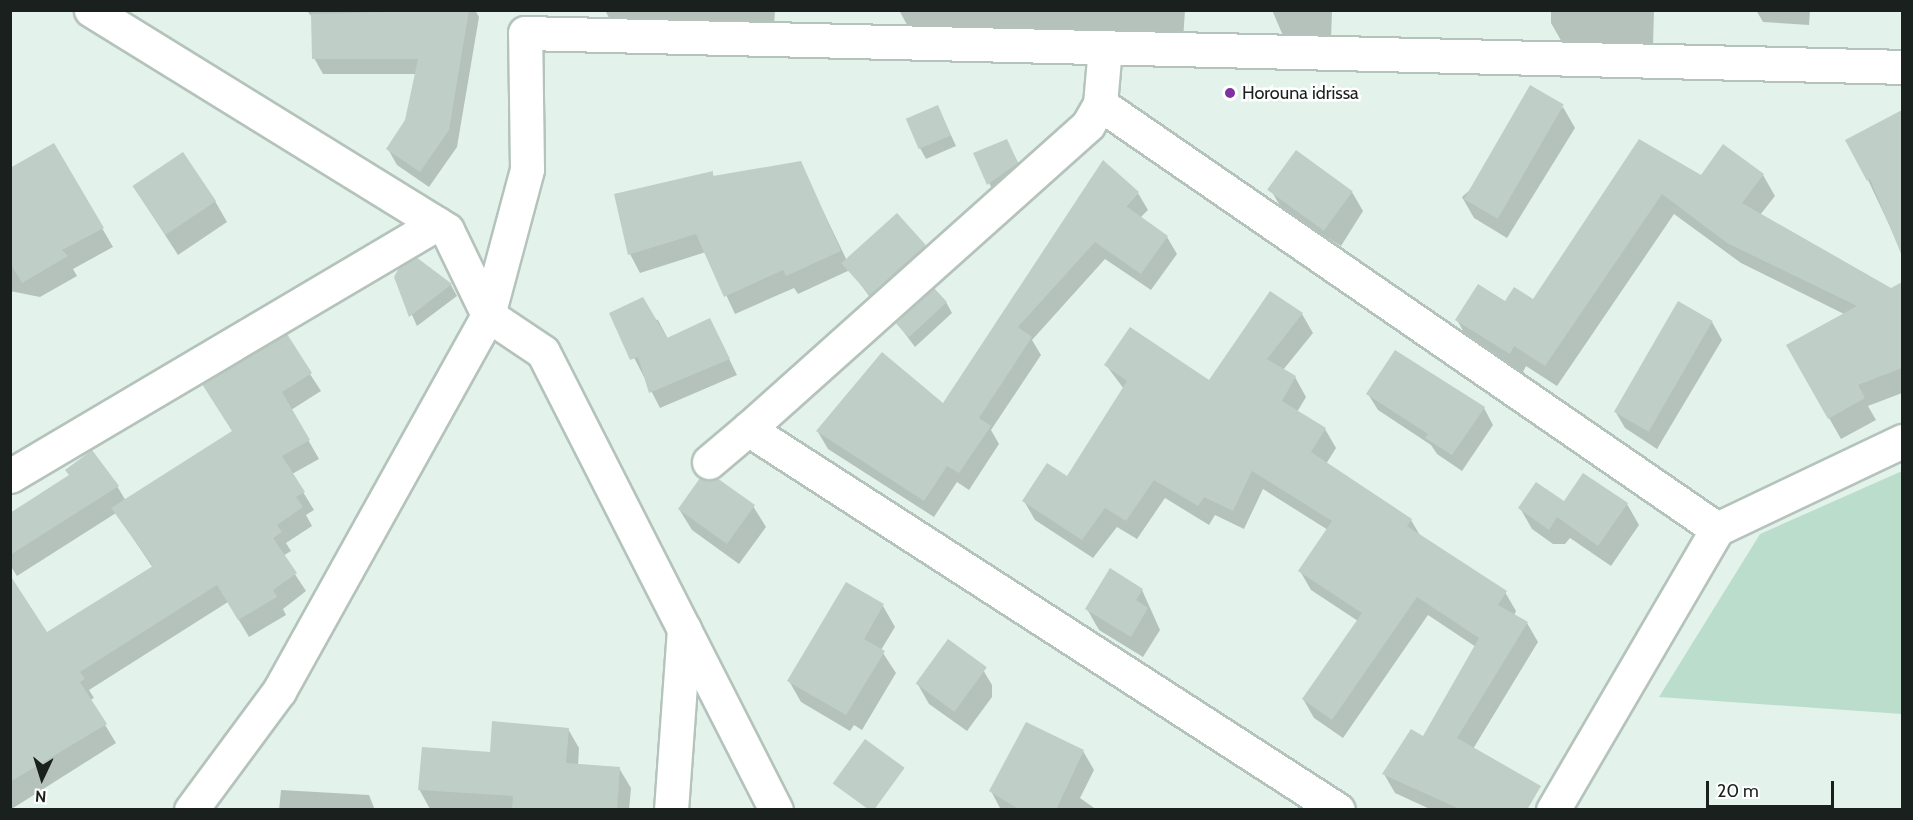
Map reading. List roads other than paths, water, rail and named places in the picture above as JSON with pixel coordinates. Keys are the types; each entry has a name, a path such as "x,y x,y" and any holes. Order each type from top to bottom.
{"street":[{"path":"91,10 447,230 488,315 543,352 776,810"},
{"path":"191,810 279,691 488,315 527,169 526,22 1105,47 1902,67"},
{"path":"709,462 1088,125 1100,104 1105,47"},
{"path":"1100,104 1717,529"},
{"path":"10,476 437,223"},
{"path":"748,429 1338,810"},
{"path":"1553,810 1717,529 1902,441"},
{"path":"671,810 684,628"}],"place":[{"name":"Horouna idrissa","path":"1230,93"}]}
